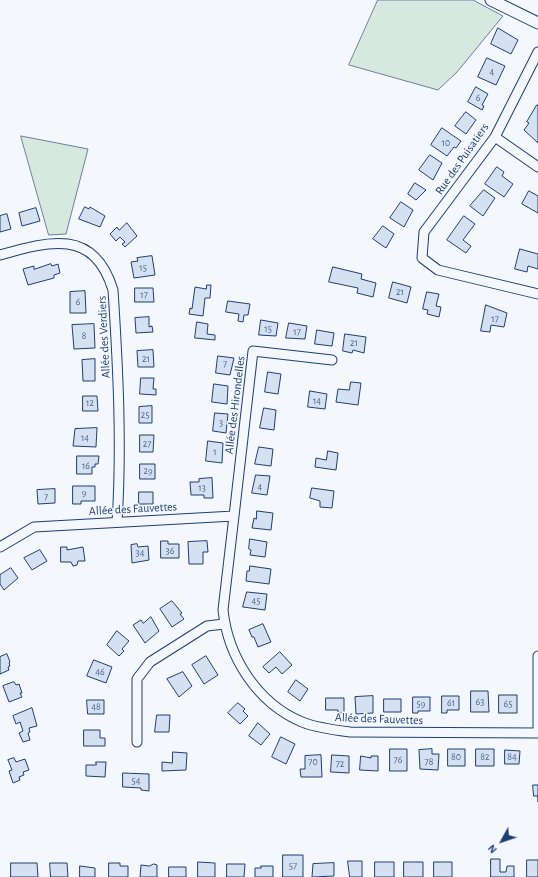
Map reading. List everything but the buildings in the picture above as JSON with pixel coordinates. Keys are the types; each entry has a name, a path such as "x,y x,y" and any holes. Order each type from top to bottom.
{"street":[{"path":"491,0 537,19"},
{"name":"Rue des Puisatiers","path":"538,52 495,137 424,232 422,258 438,270 538,294"},
{"path":"495,137 538,167"},
{"name":"Allée des Verdiers","path":"0,255 53,242 70,243 80,246 94,256 105,269 113,290 118,364 119,494 117,522"},
{"name":"Allée des Hirondelles","path":"234,516 253,351 332,360"},
{"name":"Allée des Fauvettes","path":"0,547 34,527 234,516 223,610 224,624 234,653 245,674 263,695 280,710 303,722 330,729 350,732 538,734 538,656"},
{"path":"137,742 137,679 150,662 207,626 224,624"}],"shaded area":[{"path":"378,0 473,0 503,16 457,72 438,90 349,65"},
{"path":"21,136 88,149 66,234 49,235"}]}
